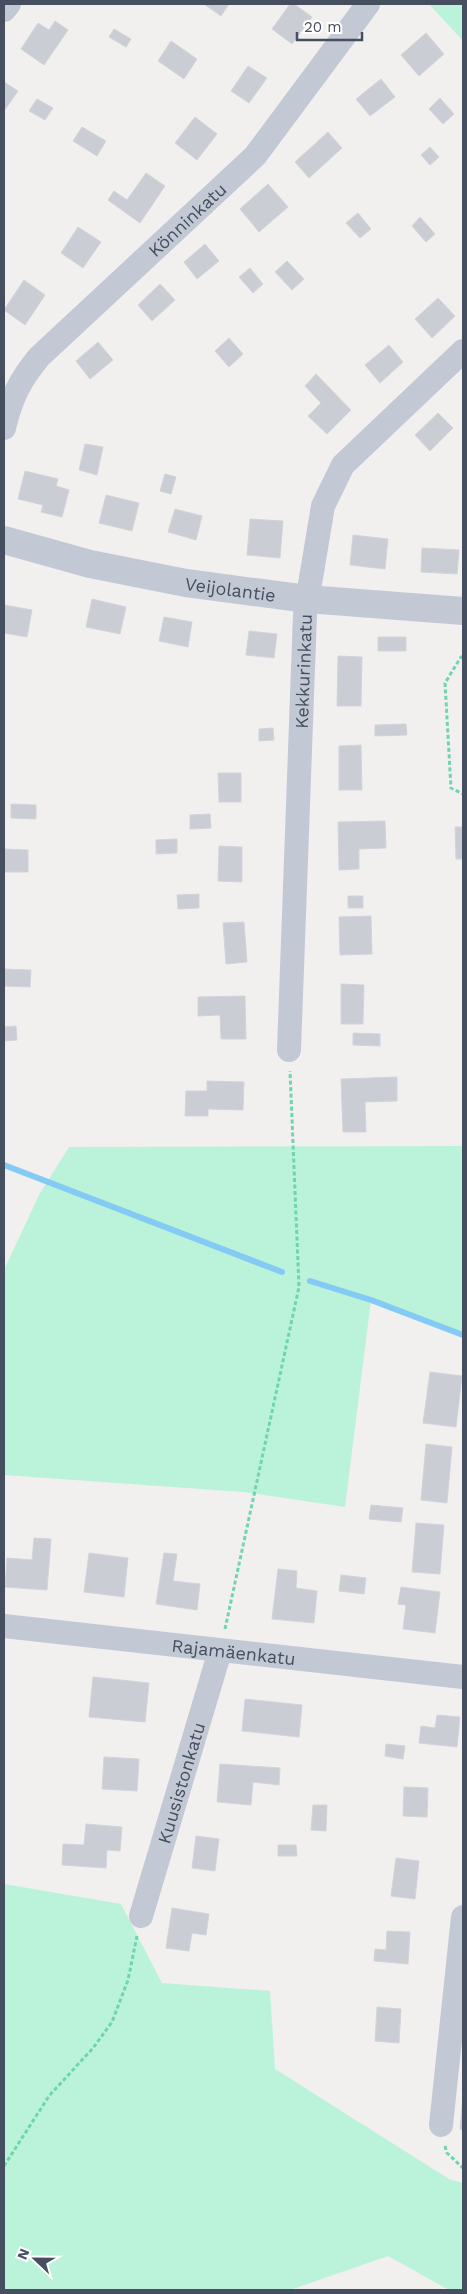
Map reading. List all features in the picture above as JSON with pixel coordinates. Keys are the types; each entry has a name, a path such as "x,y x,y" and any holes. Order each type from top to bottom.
{"street":[{"path":"4,10 8,4"},
{"name":"Könninkatu","path":"4,428 9,405 22,377 39,357 255,156 368,4"},
{"name":"Kekkurinkatu","path":"290,1050 306,599 323,506 343,465 463,351"},
{"name":"Veijolantie","path":"4,540 90,564 186,583 306,599 463,611"},
{"name":"Rajamäenkatu","path":"4,1626 220,1651 463,1674"},
{"name":"Kuusistonkatu","path":"141,1916 220,1651"},
{"path":"441,2125 463,1917"}],"path":[{"path":"463,657 461,657 445,683 451,788 463,794"},
{"path":"220,1651 299,1287 290,1050"},
{"path":"4,2166 49,2096 92,2048 112,2022 128,1980 141,1916"},
{"path":"441,2125 447,2153 463,2168"}],"green space":[{"path":"429,4 463,4 463,41"},
{"path":"463,1146 463,1335 371,1300 345,1507 243,1492 4,1475 4,1270 39,1195 69,1147"},
{"path":"4,1884 121,1904 162,1983 270,1991 275,2069 449,2179 463,2183 463,2290 449,2290 388,2256 290,2290 4,2290"}],"building":[{"path":"204,4 229,4 221,16"},
{"path":"290,4 294,4 312,17 292,44 272,29"},
{"path":"55,21 68,30 44,65 21,49 38,23 49,30"},
{"path":"114,29 131,39 126,47 109,37"},
{"path":"426,33 444,54 419,76 401,55"},
{"path":"171,41 197,59 184,79 158,61"},
{"path":"248,66 267,78 249,103 231,91"},
{"path":"381,79 395,97 370,116 356,99"},
{"path":"4,82 18,91 4,111"},
{"path":"440,98 454,114 443,124 429,109"},
{"path":"37,99 53,108 45,120 29,111"},
{"path":"195,117 217,134 197,160 175,143"},
{"path":"82,127 106,141 97,156 73,141"},
{"path":"328,132 342,148 309,178 295,162"},
{"path":"430,147 439,157 430,165 421,155"},
{"path":"146,173 165,186 140,223 108,200 114,191 127,200"},
{"path":"268,184 288,207 259,232 240,209"},
{"path":"358,213 371,229 360,238 346,223"},
{"path":"420,217 435,234 426,242 412,226"},
{"path":"78,227 101,242 83,268 61,253"},
{"path":"205,244 219,261 197,279 184,262"},
{"path":"287,261 304,279 292,290 275,272"},
{"path":"250,268 263,284 253,293 239,277"},
{"path":"24,280 45,295 25,325 4,310"},
{"path":"160,284 175,300 152,321 138,305"},
{"path":"438,298 455,316 432,338 415,319"},
{"path":"229,338 243,354 229,367 215,351"},
{"path":"98,342 113,360 90,379 76,361"},
{"path":"389,345 403,362 380,383 365,365"},
{"path":"316,374 351,410 327,434 308,416 321,403 305,386"},
{"path":"438,413 453,428 430,451 415,435"},
{"path":"85,444 103,447 97,475 79,470"},
{"path":"25,471 58,479 56,486 69,490 62,517 41,512 43,505 18,499"},
{"path":"165,474 176,477 171,494 160,491"},
{"path":"106,495 139,503 132,531 99,523"},
{"path":"175,509 202,516 196,540 168,532"},
{"path":"250,519 283,521 280,558 247,555"},
{"path":"353,535 388,539 385,569 350,565"},
{"path":"422,548 459,550 457,574 421,572"},
{"path":"92,599 126,607 120,634 86,627"},
{"path":"4,605 32,610 27,637 4,633"},
{"path":"164,617 192,622 188,647 159,641"},
{"path":"249,631 277,634 274,658 246,655"},
{"path":"378,637 406,637 406,651 378,651"},
{"path":"338,656 362,657 361,706 337,706"},
{"path":"406,724 407,735 375,736 375,725"},
{"path":"273,728 274,740 259,741 259,729"},
{"path":"361,745 362,790 339,790 339,746"},
{"path":"218,773 241,773 241,802 219,802"},
{"path":"11,804 36,805 36,819 11,818"},
{"path":"210,814 211,828 190,829 190,815"},
{"path":"385,821 386,848 359,849 359,869 339,870 338,822"},
{"path":"455,827 463,827 463,859 456,859"},
{"path":"177,839 177,853 156,854 156,840"},
{"path":"219,846 242,847 242,882 218,881"},
{"path":"4,849 28,850 28,872 4,872"},
{"path":"199,894 199,908 178,909 177,895"},
{"path":"348,896 363,896 363,908 348,908"},
{"path":"371,916 372,954 340,955 339,917"},
{"path":"244,922 247,962 226,964 223,923"},
{"path":"4,969 31,970 30,987 4,986"},
{"path":"341,984 364,985 363,1024 341,1024"},
{"path":"245,996 246,1039 221,1039 220,1015 198,1016 198,997"},
{"path":"16,1026 17,1040 4,1041 4,1027"},
{"path":"353,1033 380,1034 380,1046 353,1045"},
{"path":"397,1077 397,1101 365,1102 366,1132 343,1132 341,1079"},
{"path":"207,1081 244,1082 243,1110 208,1109 208,1116 185,1116 186,1091 207,1091"},
{"path":"430,1372 462,1376 456,1427 423,1423"},
{"path":"426,1444 452,1447 447,1503 421,1500"},
{"path":"371,1505 403,1508 401,1522 369,1519"},
{"path":"416,1523 444,1525 440,1574 412,1572"},
{"path":"34,1538 51,1539 47,1590 5,1587 7,1558 32,1560"},
{"path":"89,1553 128,1558 124,1597 84,1592"},
{"path":"164,1553 177,1554 173,1581 200,1584 197,1610 156,1604"},
{"path":"278,1569 297,1571 296,1588 317,1591 314,1623 272,1619"},
{"path":"341,1575 366,1578 364,1594 339,1591"},
{"path":"401,1587 440,1592 435,1633 403,1629 406,1605 398,1604"},
{"path":"93,1677 149,1683 145,1722 89,1717"},
{"path":"245,1699 302,1705 299,1737 242,1731"},
{"path":"437,1715 460,1717 457,1747 419,1743 421,1726 435,1728"},
{"path":"386,1744 405,1746 403,1759 385,1756"},
{"path":"104,1757 139,1759 137,1791 102,1789"},
{"path":"220,1764 280,1768 279,1785 253,1782 251,1805 217,1802"},
{"path":"404,1787 428,1788 427,1817 403,1816"},
{"path":"313,1805 327,1805 326,1831 311,1830"},
{"path":"86,1824 122,1827 120,1851 107,1850 106,1868 62,1865 63,1844 84,1845"},
{"path":"196,1836 219,1839 215,1871 192,1868"},
{"path":"278,1845 296,1845 297,1856 278,1856"},
{"path":"396,1858 419,1861 415,1899 391,1896"},
{"path":"172,1908 209,1914 206,1935 192,1933 189,1951 166,1948"},
{"path":"387,1931 410,1932 408,1964 374,1961 375,1949 386,1950"},
{"path":"377,2007 401,2009 399,2043 375,2041"},
{"path":"463,2096 463,2130 460,2129"}],"waterway":[{"path":"4,1165 282,1272"},
{"path":"310,1281 371,1300 463,1335"}]}
